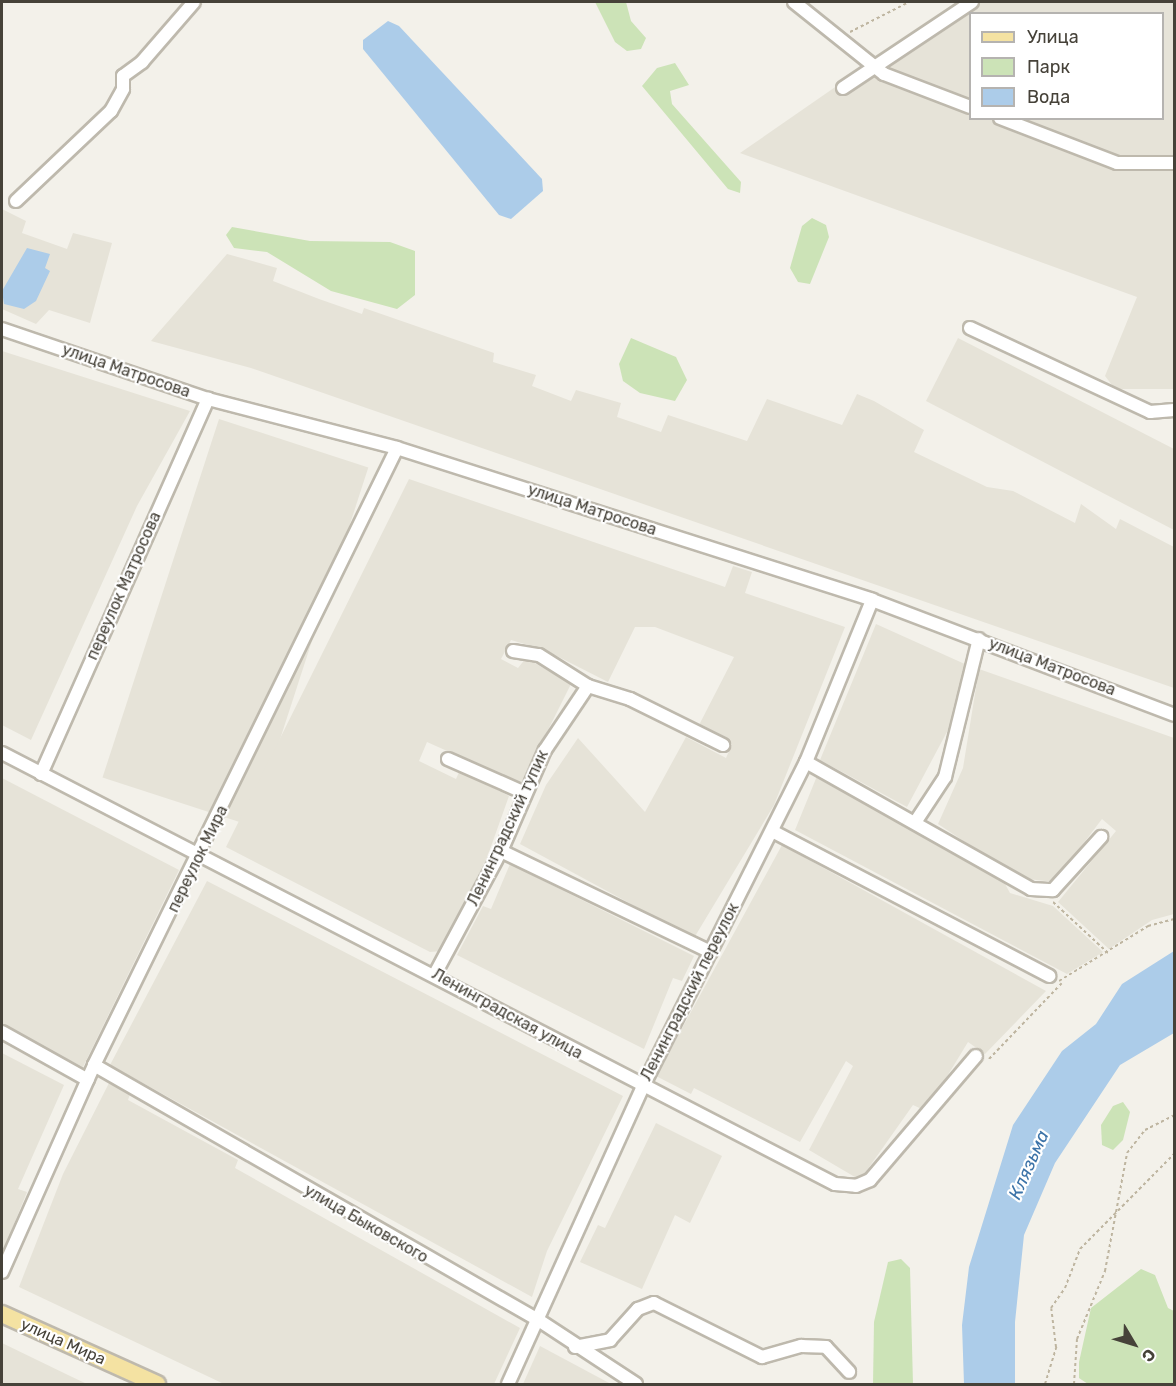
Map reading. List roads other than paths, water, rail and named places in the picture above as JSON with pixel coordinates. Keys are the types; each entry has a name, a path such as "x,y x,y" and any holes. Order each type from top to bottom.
{"main road":[{"name":"улица Мира","path":"2,1314 157,1384"}],"street":[{"path":"16,201 111,111 123,89 123,76 142,62 194,2"},
{"path":"843,88 879,67 972,2"},
{"path":"800,3 839,38 879,67 885,74 969,107"},
{"path":"1005,120 1117,163 1174,163"},
{"path":"970,328 1150,412 1174,410"},
{"name":"улица Матросова","path":"2,329 208,399 398,448 872,600 1174,715"},
{"name":"переулок Матросова","path":"41,774 208,399"},
{"name":"переулок Мира","path":"2,1272 94,1065 200,857 398,448"},
{"name":"Ленинградский переулок","path":"508,1384 540,1321 642,1088 806,762 872,600"},
{"path":"916,821 945,777 979,639"},
{"path":"513,651 539,655 588,686 630,699 723,745"},
{"name":"Ленинградский тупик","path":"435,974 501,851 525,793 571,706 588,686"},
{"name":"Ленинградская улица","path":"2,753 200,857 435,974 642,1088 835,1184 856,1186 870,1180 976,1056"},
{"path":"448,759 525,793"},
{"path":"806,762 916,821 1014,880 1039,889 1053,890 1101,837"},
{"path":"772,831 1049,976"},
{"path":"501,851 711,952"},
{"path":"2,1032 88,1080"},
{"name":"улица Быковского","path":"94,1065 540,1321 575,1347 636,1384"},
{"path":"575,1347 610,1340 638,1309 654,1303 762,1357 826,1347 849,1372"}],"water":[{"path":"388,21 399,26 542,179 543,191 511,219 499,215 363,49 363,40"},
{"path":"27,248 50,254 45,268 50,271 36,301 24,309 4,304 2,291"},
{"name":"Клязьма","path":"1174,951 1174,1033 1120,1065 1055,1163 1024,1235 1015,1322 1015,1384 964,1384 962,1325 969,1267 1013,1125 1062,1051 1096,1024 1122,984"}]}
